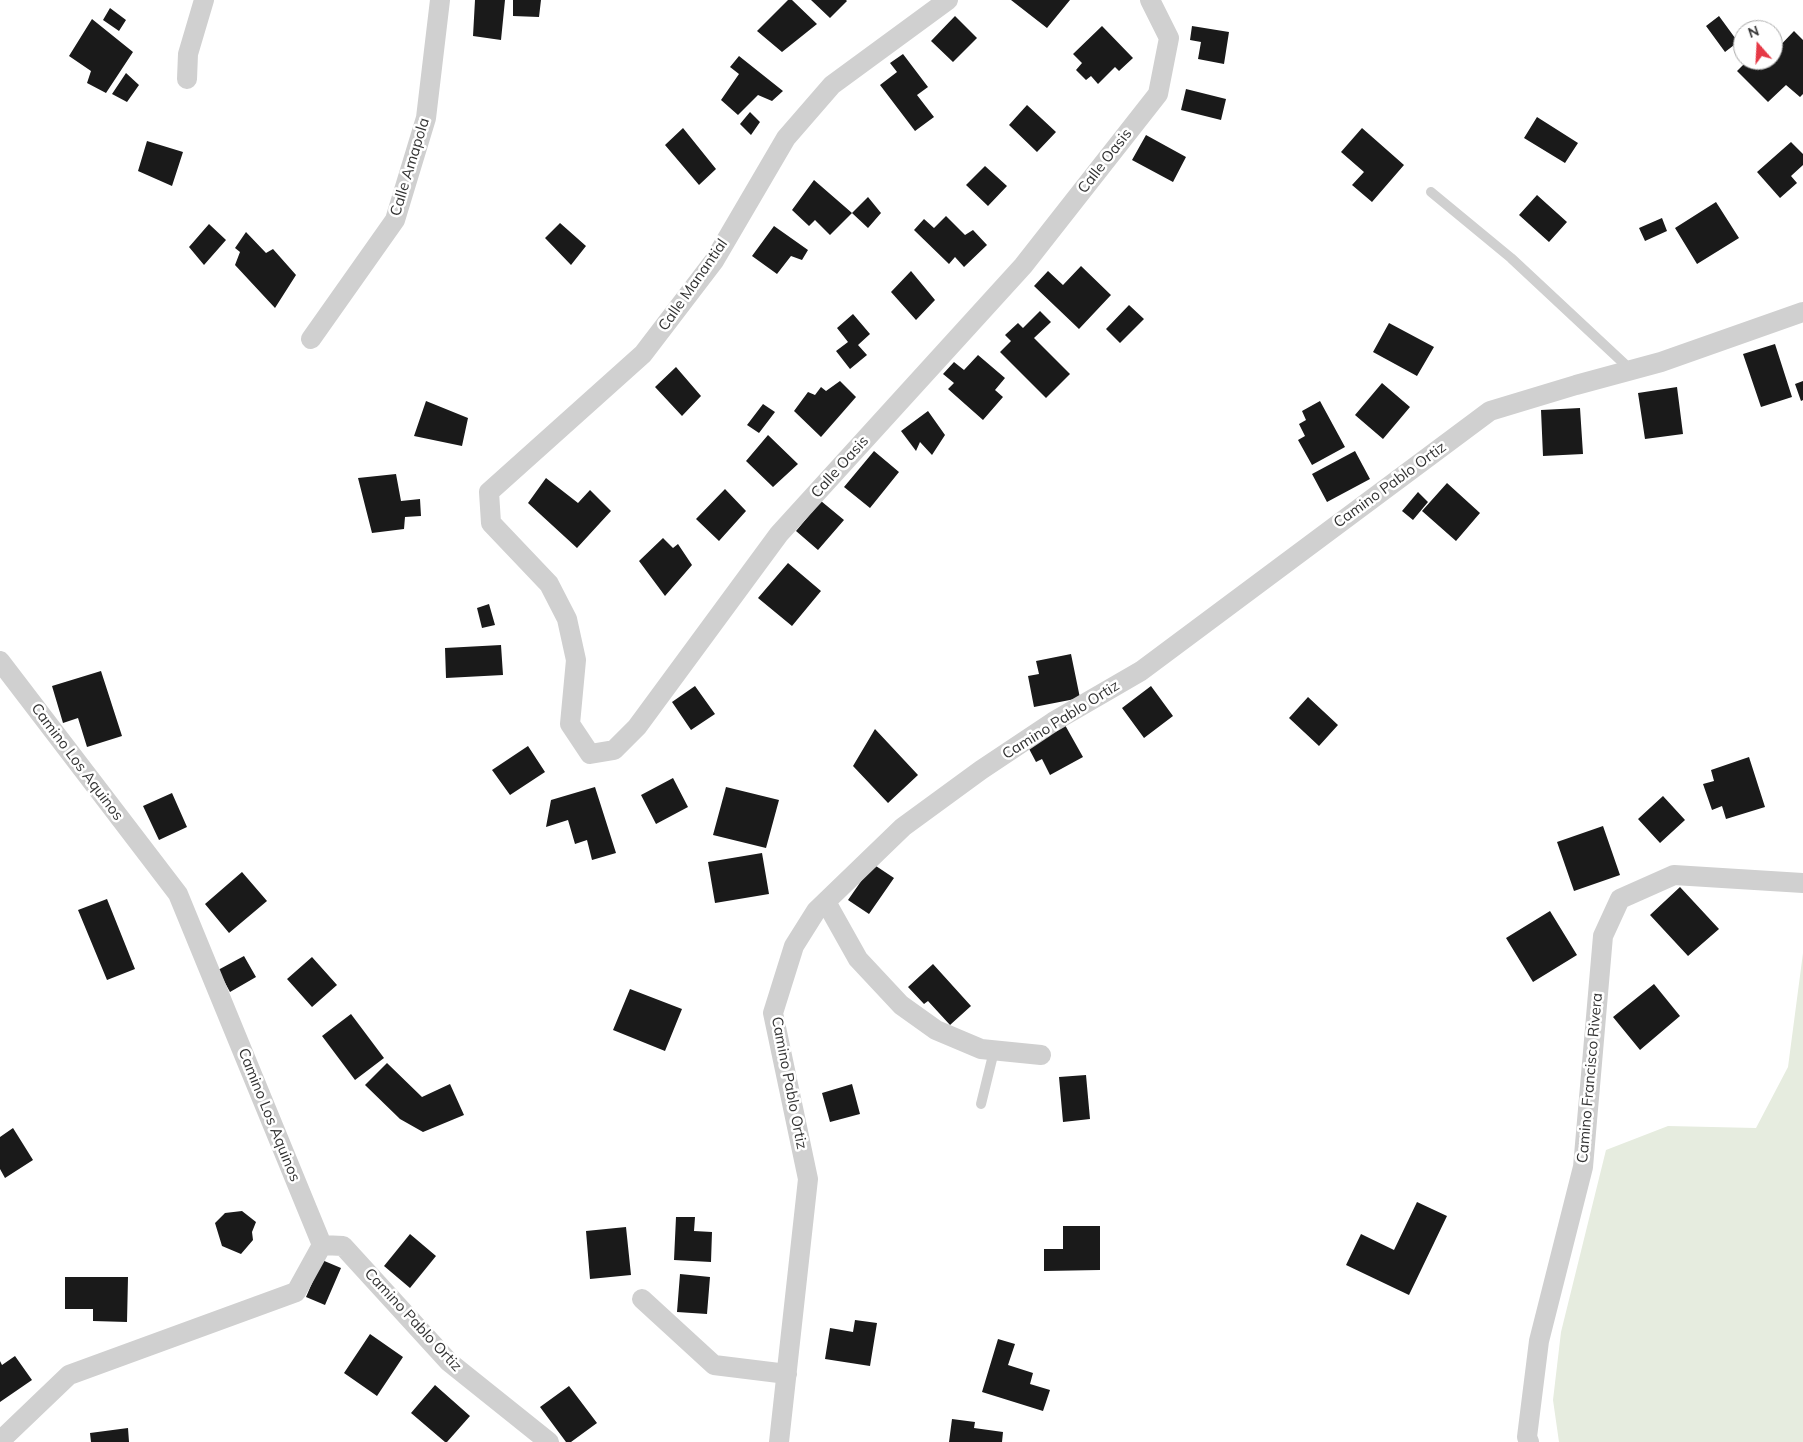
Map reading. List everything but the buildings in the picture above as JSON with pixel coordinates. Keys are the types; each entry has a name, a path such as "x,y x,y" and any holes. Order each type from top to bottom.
{"street":[{"path":"187,79 188,54 204,0"},
{"name":"Calle Amapola","path":"311,339 395,220 426,118 440,0"},
{"name":"Calle Manantial","path":"535,569 491,523 489,492 643,354 714,261 786,138 832,85 948,0"},
{"name":"Calle Oasis","path":"535,569 549,584 567,619 576,660 570,724 590,754 614,750 637,726 779,534 1023,266 1158,94 1169,38 1150,0"},
{"name":"Camino Pablo Ortiz","path":"779,1442 808,1179 773,1013 794,946 816,911 903,827 980,770 1054,722 1141,671 1490,411 1661,362 1803,312"},
{"name":"Camino Los Aquinos","path":"0,661 178,894 322,1245"},
{"name":"Camino Francisco Rivera","path":"1529,1442 1527,1437 1539,1341 1582,1167 1603,936 1620,899 1674,875 1803,883"},
{"path":"826,902 858,959 901,1005 936,1030 981,1049 1041,1055"},
{"path":"0,1441 69,1375 296,1292 322,1245"},
{"name":"Camino Pablo Ortiz","path":"322,1245 344,1246 449,1362 549,1442"},
{"path":"642,1299 714,1365 787,1374"}],"lane":[{"path":"1431,192 1511,258 1631,370"},
{"path":"981,1104 994,1051"}],"shaded area":[{"path":"1803,953 1803,1442 1559,1442 1553,1400 1561,1332 1606,1150 1668,1126 1756,1128 1788,1067"}]}
